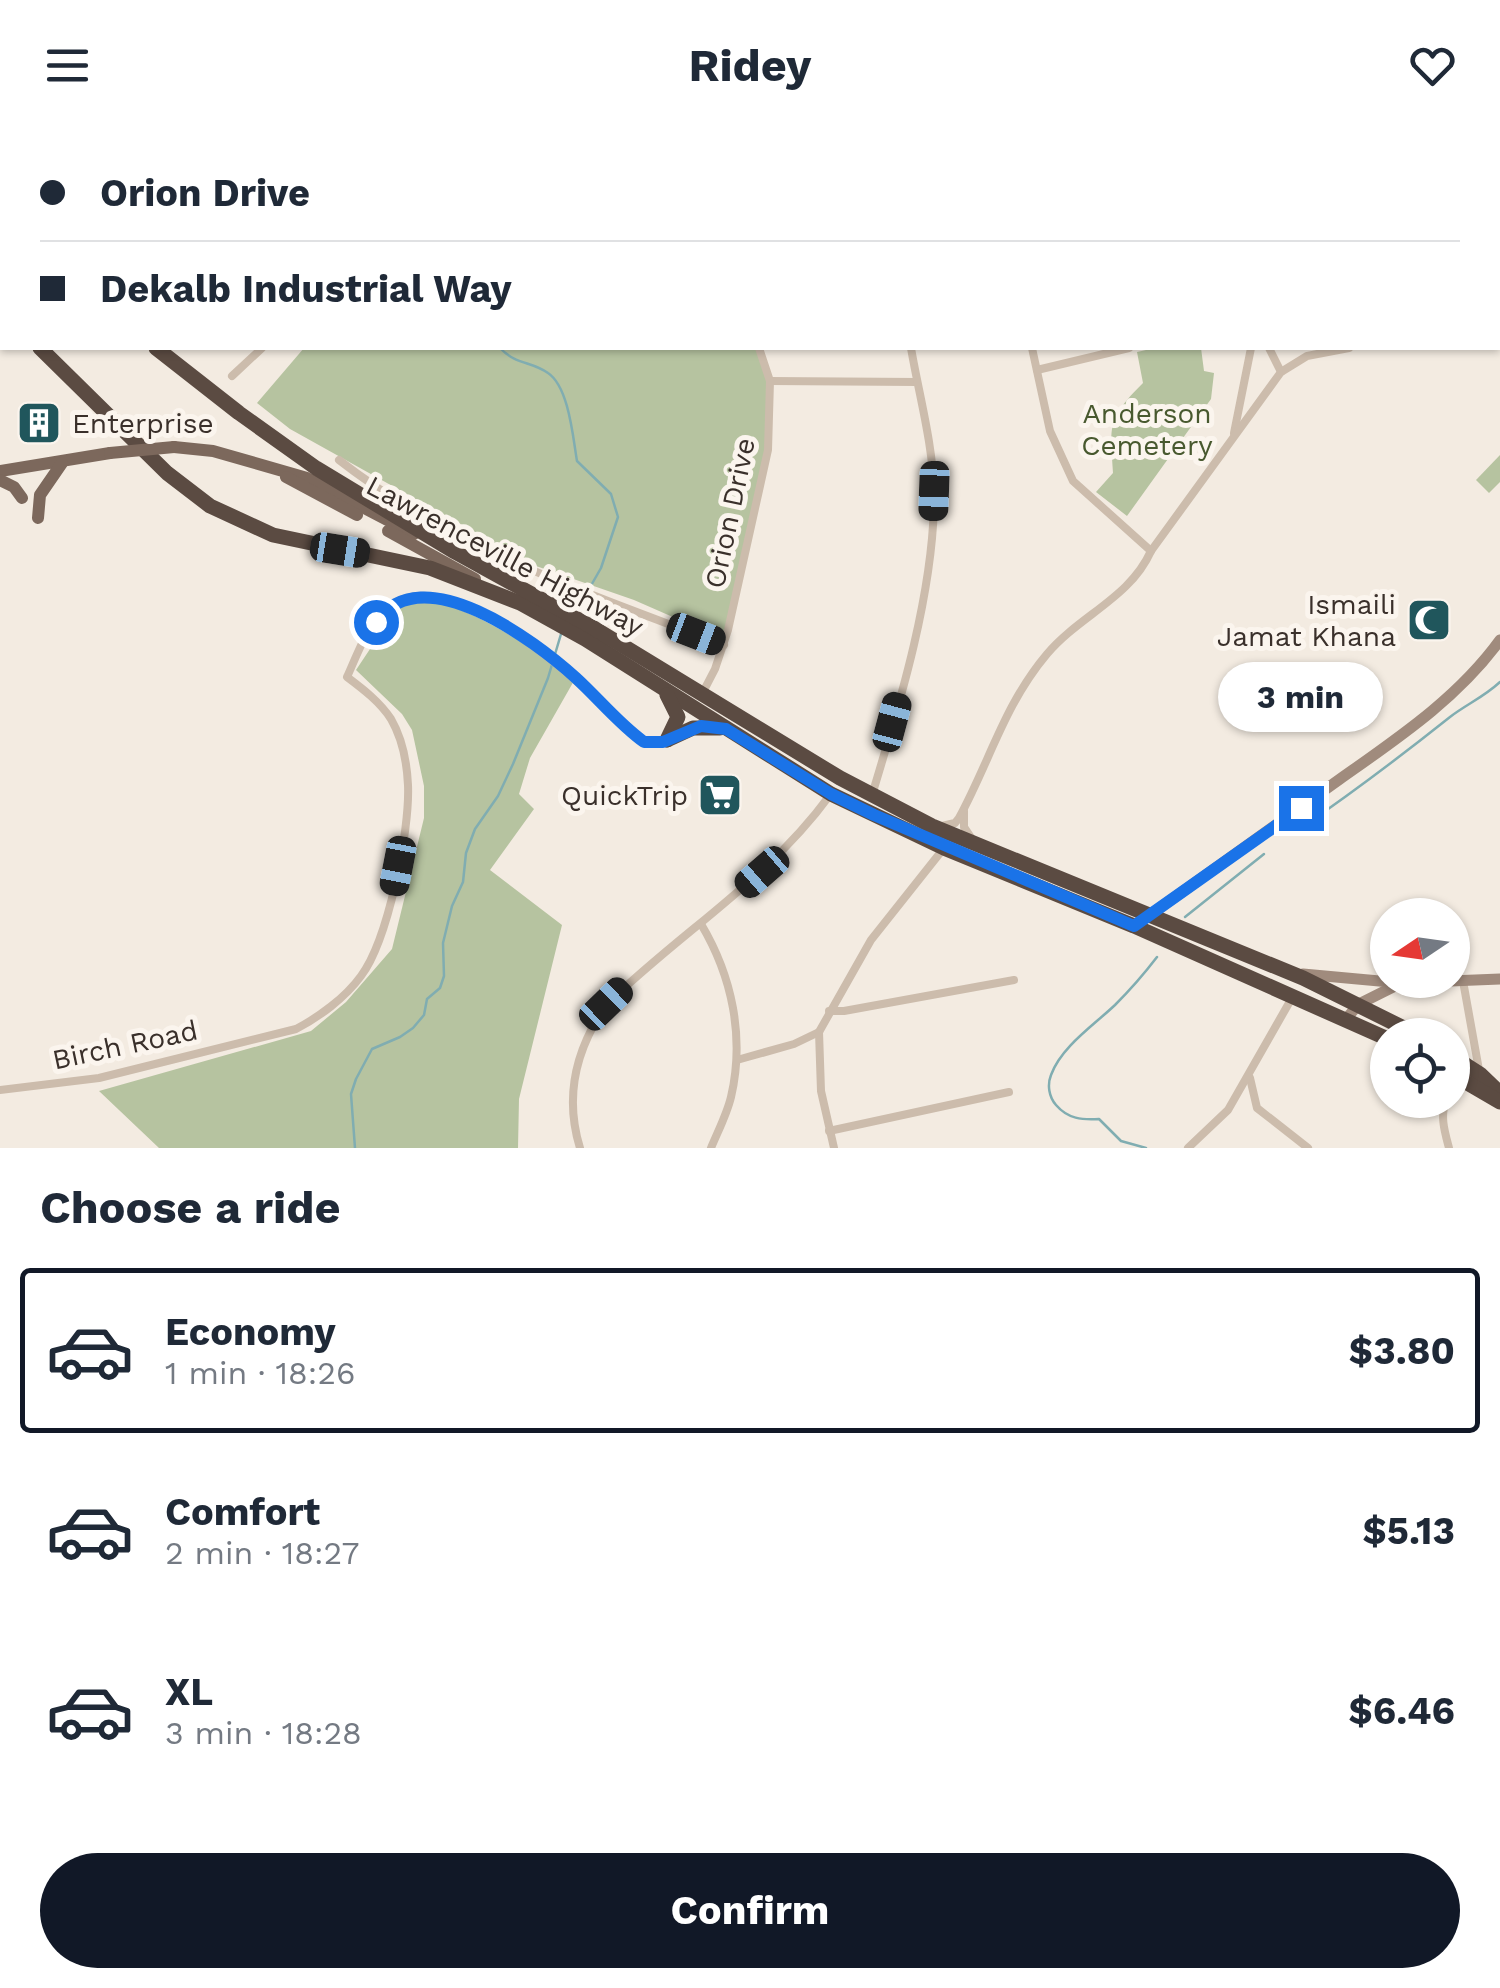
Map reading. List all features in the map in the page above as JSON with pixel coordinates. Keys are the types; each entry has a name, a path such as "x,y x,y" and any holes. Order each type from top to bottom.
{"highway":[{"path":"42,350 167,473 210,506 273,535 430,568 520,603"},
{"path":"159,350 316,468 455,552"},
{"name":"Lawrenceville Highway","path":"455,552 698,701 872,795 1141,921"},
{"name":"Lawrenceville Highway","path":"520,603 554,614"},
{"name":"Lawrenceville Highway","path":"589,633 662,688 698,701 726,729 831,794 944,848 1141,921"},
{"path":"662,688 678,717 667,740"},
{"path":"667,740 701,726 726,729"},
{"path":"1141,921 1288,972 1385,1018"},
{"path":"1141,921 1370,1032"},
{"path":"1470,1068 1500,1093"},
{"path":"1470,1088 1500,1102"}],"main road":[{"name":"Lawrenceville Highway","path":"0,472 174,446 213,451 307,478 389,523 455,552"},
{"path":"38,518 40,496 62,463"},
{"name":"Lawrenceville Highway","path":"262,464 520,603"},
{"path":"0,480 14,487 22,498"},
{"path":"1141,921 1420,720 1469,679 1500,640"},
{"path":"1288,972 1370,980"},
{"path":"1470,981 1500,980"},
{"path":"1344,1020 1358,1004 1371,998"}],"street":[{"path":"232,376 260,350"},
{"name":"Orion Drive","path":"667,740 698,701 724,645 768,450 770,381 760,350"},
{"path":"872,795 930,566 934,491 931,454 910,350"},
{"path":"1032,350 1050,431 1073,480 1151,550"},
{"path":"1037,370 1121,350"},
{"path":"1233,437 1251,350"},
{"path":"1270,350 1281,372"},
{"path":"932,826 955,823 1005,714 1028,678 1062,639 1128,587 1281,372 1307,356 1338,350"},
{"path":"770,381 917,382"},
{"path":"339,460 377,489 456,536 563,584 724,645"},
{"name":"Birch Road","path":"0,1090 99,1078 296,1028 359,980 380,936 392,896 407,818 407,767 391,719 347,676 386,608 412,597 428,596 491,618 574,676 640,740 656,744 667,740"},
{"path":"580,1148 572,1092 591,1027 606,1004 801,835 831,794"},
{"path":"965,806 965,830 980,846"},
{"path":"834,1148 821,1092 819,1032 871,940 944,848"},
{"path":"701,924 722,965 734,1006 737,1060 730,1100 711,1148"},
{"path":"829,1011 1014,980"},
{"path":"1188,1148 1228,1110 1293,996"},
{"path":"1466,998 1480,1074"},
{"path":"737,1060 794,1044 819,1032"},
{"path":"1249,1077 1257,1108 1308,1148"},
{"path":"829,1131 1009,1092"},
{"path":"1444,1118 1449,1148"}],"green space":[{"path":"302,350 760,350 768,383 767,463 723,639 634,600 536,566 290,429 257,403"},
{"name":"Anderson Cemetery","path":"1201,350 1204,371 1214,373 1211,399 1127,516 1096,492 1113,473 1113,423 1143,383 1137,352"},
{"path":"1500,455 1500,482 1489,493 1476,480"},
{"path":"424,598 486,622 575,679 530,758 519,794 534,809 490,870 562,925 519,1099 518,1148 159,1148 99,1091 311,1031 346,1002 392,949 424,818 424,786 412,730 402,714 356,670 400,604"}],"waterway":[{"path":"503,350 542,369 555,380 569,414 577,461 611,494 618,517 601,568 589,589"},
{"path":"576,610 585,596"},
{"path":"355,1148 351,1094 356,1079 372,1049 413,1028 424,1015 427,999 440,988 444,976 443,943 463,882 466,853 475,829 498,796 513,764 548,678 561,634"},
{"path":"1301,828 1500,682"},
{"path":"1185,917 1264,854"},
{"path":"1146,1148 1121,1141 1099,1119 1081,1119 1065,1113 1052,1098 1049,1083 1070,1046 1121,999 1157,957"}],"place":[{"name":"Enterprise","path":"39,423"},
{"name":"Ismaili Jamat Khana","path":"1429,620"},
{"name":"QuickTrip","path":"720,795"}],"route":[{"path":"376,622 386,608 412,597 447,600 491,618 534,645 574,676 644,742 656,744 701,726 726,729 831,794 874,815 1134,926 1301,808"}]}
